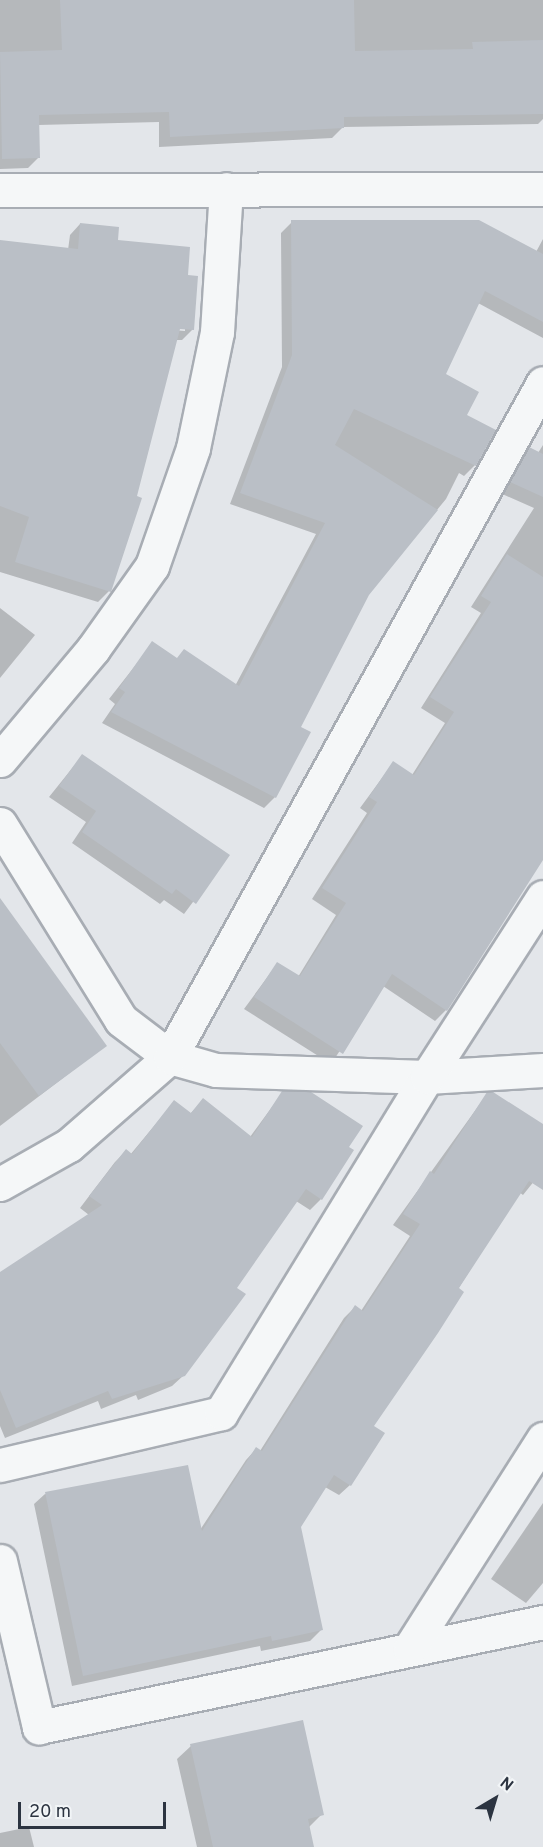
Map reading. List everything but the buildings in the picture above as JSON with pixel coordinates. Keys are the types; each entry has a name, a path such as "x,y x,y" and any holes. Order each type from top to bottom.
{"street":[{"path":"0,760 93,649 152,566 193,448 217,332 226,189"},
{"path":"0,190 543,189"},
{"path":"0,1184 69,1145 170,1057 543,383"},
{"path":"0,824 121,1020 170,1057 216,1070 427,1077 543,1070"},
{"path":"0,1465 221,1413 427,1077 543,897"},
{"path":"410,1648 543,1439"},
{"path":"0,1561 39,1727 543,1622"}]}
